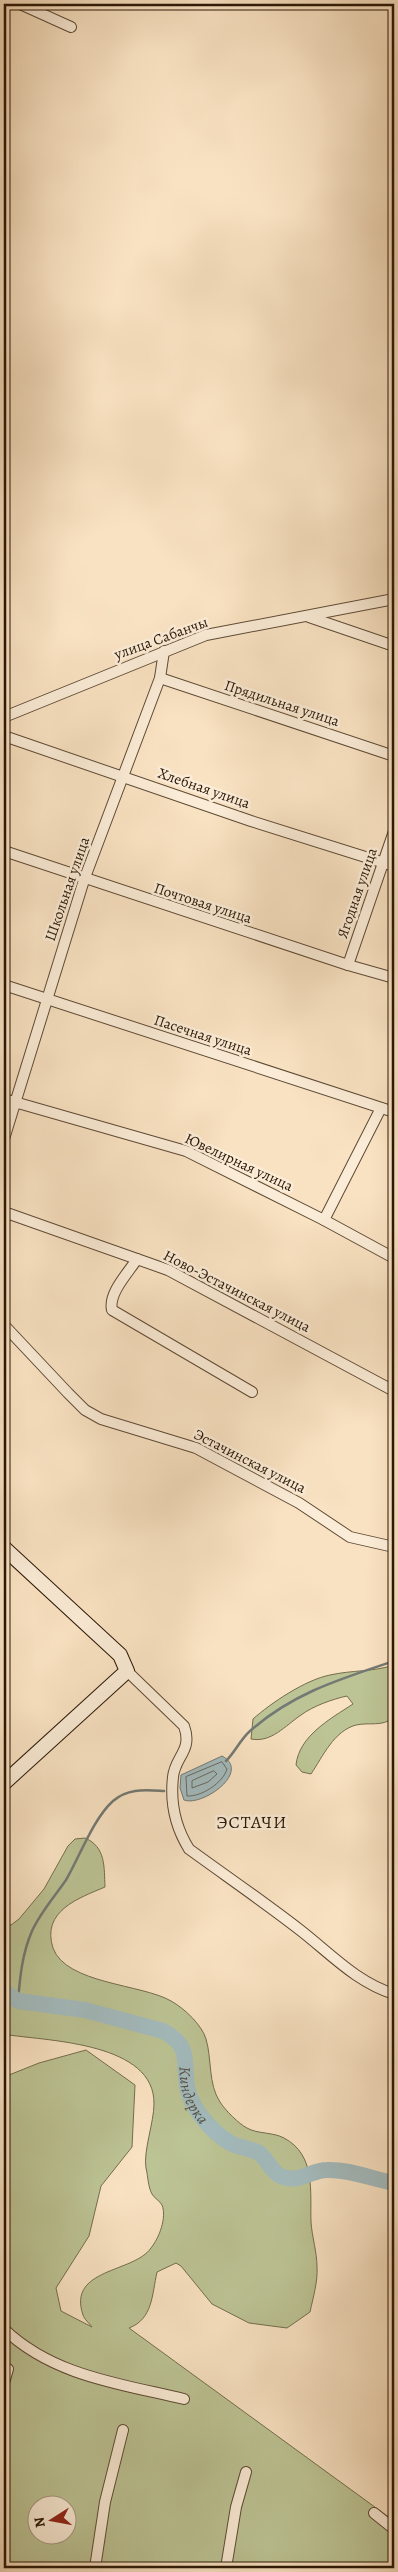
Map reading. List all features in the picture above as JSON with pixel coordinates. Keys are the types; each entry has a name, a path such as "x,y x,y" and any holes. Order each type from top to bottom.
{"street":[{"path":"20,4 71,27"},
{"name":"улица Сабанчы","path":"4,717 206,635 394,598"},
{"path":"308,616 394,646"},
{"name":"Школьная улица","path":"4,1139 84,880 160,678 164,651"},
{"name":"Прядильная улица","path":"160,678 394,756"},
{"name":"Хлебная улица","path":"4,736 394,866"},
{"name":"Ягодная улица","path":"348,965 394,831"},
{"name":"Почтовая улица","path":"4,851 84,880 394,978"},
{"name":"Пасечная улица","path":"4,985 394,1112"},
{"name":"Ювелирная улица","path":"4,1099 16,1104 186,1151 324,1220 394,1258"},
{"path":"324,1220 381,1108"},
{"name":"Ново-Эстачинская улица","path":"4,1212 168,1270 394,1391"},
{"path":"138,1259 114,1295 110,1304 112,1310 252,1392"},
{"name":"Эстачинская улица","path":"4,1325 80,1404 101,1419 196,1448 299,1503 350,1537 394,1547"},
{"path":"4,1548 65,1602 120,1655 127,1671 184,1726 188,1737 186,1748 172,1776 174,1813 179,1832 189,1849 301,1930 360,1978 374,1987 394,1994"},
{"path":"4,1783 127,1671"},
{"path":"4,2329 40,2357 66,2370 184,2400"},
{"path":"4,2383 8,2369"},
{"path":"95,2568 105,2502 123,2430"},
{"path":"226,2568 236,2507 246,2472"},
{"path":"374,2513 394,2529"}],"green space":[{"path":"394,1665 394,1718 380,1723 361,1724 348,1728 335,1738 311,1774 302,1772 296,1765 298,1755 303,1745 317,1729 353,1704 347,1696 311,1709 278,1733 258,1740 251,1739 253,1719 279,1699 299,1687 330,1675"},
{"path":"85,1838 97,1847 102,1858 105,1887 74,1901 57,1915 52,1924 51,1935 53,1948 61,1960 73,1969 88,1976 158,1995 187,2012 201,2028 206,2039 212,2079 216,2095 222,2105 236,2120 247,2128 280,2136 294,2145 302,2154 309,2175 311,2222 317,2272 310,2312 287,2328 249,2323 212,2304 181,2266 176,2263 157,2272 147,2312 143,2319 129,2328 394,2521 394,2568 4,2568 4,2077 39,2063 86,2050 135,2085 132,2147 101,2186 89,2236 56,2288 61,2311 92,2327 83,2315 81,2300 84,2288 105,2273 143,2256 157,2239 164,2216 162,2205 151,2191 145,2161 154,2104 150,2084 138,2068 119,2057 97,2049 73,2043 4,2033 4,1923 11,1925 19,1919 44,1889 68,1846 75,1839"}],"water":[{"path":"222,1756 230,1763 231,1771 228,1779 221,1787 202,1798 192,1801 184,1800 180,1788 181,1775"}],"waterway":[{"path":"226,1761 250,1731 283,1707 318,1688 394,1661"},
{"path":"18,2001 24,1957 35,1924 66,1880 99,1818 113,1801 125,1794 137,1791 164,1791"},
{"name":"Киндерка","path":"4,1992 18,2001 85,2010 163,2031 180,2044 185,2059 189,2094 202,2117 222,2138 237,2146 259,2153 283,2177 295,2178 321,2171 335,2170 394,2183"}],"district":[{"name":"ЭСТАЧИ","path":"252,1822"}]}
